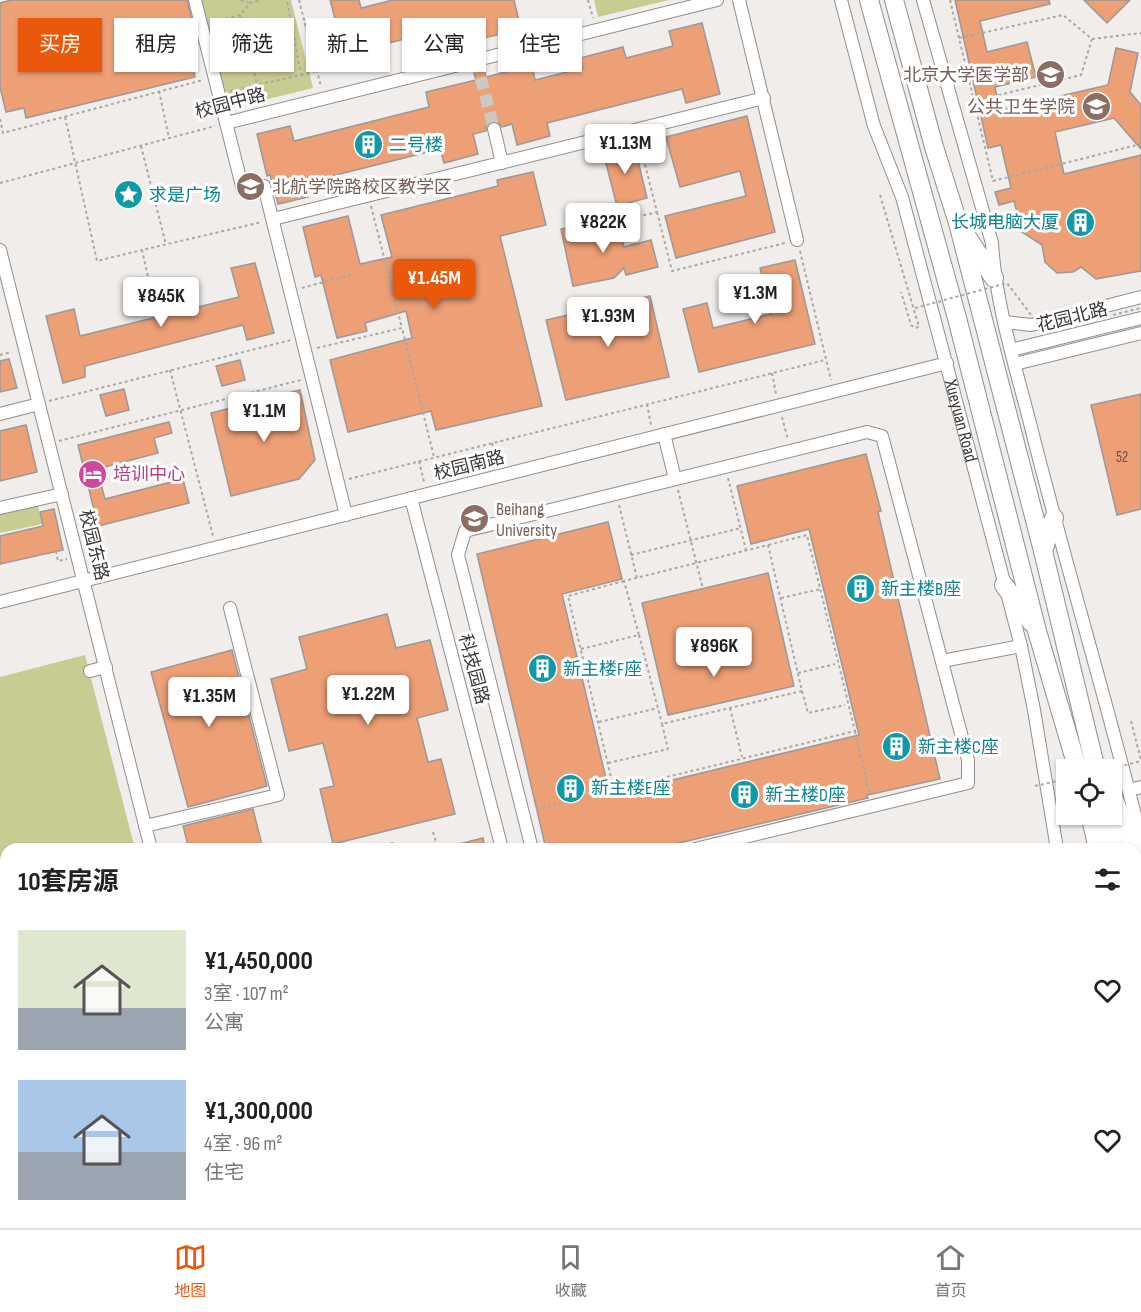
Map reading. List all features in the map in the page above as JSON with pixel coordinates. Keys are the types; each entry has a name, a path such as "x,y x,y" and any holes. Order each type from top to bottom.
{"highway":[{"name":"Xueyuan Road","path":"869,0 957,318 1037,631 1075,759"},
{"path":"894,0 934,147 958,223 1094,759"},
{"path":"958,223 994,278"},
{"path":"1043,551 1054,518"},
{"path":"1004,585 1037,631"},
{"path":"1093,750 1097,759"},
{"path":"1127,790 1134,843"},
{"path":"1084,825 1084,843"},
{"path":"1093,825 1097,843"},
{"path":"1108,825 1112,843"}],"street":[{"path":"195,0 243,190 264,186 346,515"},
{"name":"校园中路","path":"486,58 717,0"},
{"path":"740,0 797,240"},
{"name":"Xueyuan Road","path":"841,0 874,126 902,197 1022,646 1056,843"},
{"path":"923,0 992,243 994,278 1011,350 1141,839"},
{"name":"校园中路","path":"226,123 429,72"},
{"path":"273,219 764,98"},
{"path":"494,129 502,163"},
{"name":"校园东路","path":"0,250 2,266 85,581 149,843"},
{"path":"1005,322 1031,325 1141,297"},
{"name":"花园北路","path":"1011,350 1141,318"},
{"name":"花园北路","path":"1015,364 1141,333"},
{"name":"校园南路","path":"0,602 947,363"},
{"path":"0,414 39,404"},
{"path":"531,843 458,555 465,531 616,494 677,485 725,467 867,432 882,436 968,760 968,783 720,843"},
{"path":"659,436 677,485"},
{"path":"0,508 62,494"},
{"name":"科技园路","path":"411,498 500,843"},
{"path":"145,826 278,795 230,608"},
{"path":"942,661 1022,646"},
{"path":"90,671 106,667"}],"path":[{"path":"241,0 250,3 261,0"},
{"path":"287,0 301,75"},
{"path":"299,0 306,28"},
{"path":"588,0 596,31"},
{"path":"950,0 993,181 1141,144"},
{"path":"202,25 240,15 250,3"},
{"path":"240,15 258,84"},
{"path":"959,38 1063,15 1092,39 1141,33"},
{"path":"974,101 1081,75 1092,39"},
{"path":"219,94 313,72"},
{"path":"317,72 323,98"},
{"path":"0,119 3,133 215,78"},
{"path":"159,91 169,138"},
{"path":"64,117 97,261 273,219"},
{"name":"校园中路","path":"0,183 226,123"},
{"path":"636,130 672,271 797,240 834,391"},
{"path":"141,146 166,245"},
{"path":"880,195 919,327 915,328 911,325 901,292"},
{"path":"369,196 434,457"},
{"path":"620,221 657,212"},
{"path":"142,250 157,317"},
{"path":"291,291 353,274"},
{"path":"915,308 1007,283 1044,332 1141,308"},
{"path":"305,350 402,328"},
{"path":"39,404 302,337"},
{"path":"0,355 18,350"},
{"path":"338,482 825,360"},
{"path":"170,370 216,548"},
{"path":"49,443 312,377"},
{"path":"646,404 659,436"},
{"path":"492,443 500,476"},
{"path":"419,461 423,482"},
{"path":"725,467 746,550"},
{"path":"677,485 702,589"},
{"path":"616,494 637,579"},
{"path":"631,555 741,528"},
{"path":"614,790 568,596 807,535 872,806"},
{"path":"768,545 808,713 845,705"},
{"path":"56,551 58,561 69,558"},
{"path":"608,763 668,748 624,581"},
{"path":"781,598 820,589"},
{"path":"581,649 639,635"},
{"path":"798,673 835,664"},
{"path":"662,724 802,691"},
{"path":"598,723 658,708"},
{"path":"730,708 742,759"},
{"path":"1122,766 1141,761 1131,721"},
{"path":"523,812 855,731"},
{"path":"1035,786 1056,781"},
{"path":"434,832 437,843"}],"green space":[{"path":"200,0 291,0 306,60 306,72 309,72 313,88 227,109 218,72 294,72 294,18 210,18 210,40"},
{"path":"594,0 669,0 598,17"},
{"path":"37,501 42,524 0,533 0,510"},
{"path":"85,655 133,843 0,843 0,677"}],"building":[{"path":"11,0 187,0 192,18 114,18 114,72 194,72 195,77 26,118 24,108 6,112 0,87 0,3"},
{"path":"330,0 359,0 361,8 393,0 514,0 518,18 498,18 498,35 486,38 486,18 402,18 402,40 390,43 390,18 335,18"},
{"path":"955,0 1049,0 1050,4 980,21 987,52 1027,42 1036,77 995,87 1000,110 1108,85 1116,48 1138,53 1130,92 1141,105 1141,149 1114,118 1055,132 1064,174 1141,155 1141,271 1096,279 1081,267 1073,272 1057,273 1045,262 1042,245 1022,232 1014,201 999,205 995,192 1011,188 1001,145 988,148"},
{"path":"1084,0 1130,0 1107,23"},
{"path":"702,23 720,94 686,103 682,89 547,123 550,136 517,145 512,124 502,127 497,121 492,121 486,126 486,131 473,134 478,154 444,163 440,149 304,183 308,197 278,204 270,175 267,176 257,134 290,126 294,141 429,107 426,92 476,80 474,72 485,72 486,77 505,72 533,72 535,80 567,72 582,72 582,57 623,47 626,58 673,46 669,31"},
{"path":"747,116 775,232 676,258 665,216 746,196 740,171 680,187 666,137"},
{"path":"634,144 647,198 617,206 603,152"},
{"path":"533,172 546,225 500,236 542,406 436,430 431,411 348,432 330,360 412,338 406,311 365,323 367,331 337,338 321,275 315,277 303,227 348,216 360,264 392,257 381,215 498,186 497,180"},
{"path":"605,220 609,240 622,237 624,247 651,240 658,267 626,275 624,268 614,278 573,286 561,229"},
{"path":"795,260 815,344 699,372 683,309 707,303 713,328 771,314 760,268"},
{"path":"255,263 274,333 247,340 243,325 85,366 85,377 63,383 46,316 74,309 80,336 239,297 231,268"},
{"path":"650,296 669,377 566,400 546,320"},
{"path":"9,359 17,388 0,392 0,361"},
{"path":"240,360 245,380 222,386 216,366"},
{"path":"124,389 129,410 106,416 100,395"},
{"path":"300,390 315,460 299,479 231,496 211,413"},
{"path":"1141,394 1141,509 1117,515 1091,405"},
{"name":"培训中心","path":"169,422 172,433 154,438 158,453 97,469 105,499 183,479 189,503 98,526 78,445"},
{"path":"26,425 37,472 0,481 0,431"},
{"path":"866,454 881,511 878,512 940,779 867,795 868,798 679,843 545,843 477,554 608,522 622,579 562,594 610,795 859,735 809,529 751,544 737,486"},
{"path":"54,509 63,550 0,564 0,536 43,526 40,512"},
{"path":"768,573 794,686 668,715 642,603"},
{"path":"387,614 396,648 430,640 448,710 417,718 428,762 441,759 455,814 333,843 320,789 334,786 323,743 289,751 271,679 307,669 299,637"},
{"path":"232,650 267,786 188,807 151,672"},
{"path":"253,809 262,843 187,843 183,826"},
{"path":"483,838 484,843 463,843"}],"tunnel":[{"path":"479,72 494,129"}],"place":[{"name":"北京大学医学部","path":"1050,75"},
{"name":"公共卫生学院","path":"1096,107"},
{"name":"二号楼","path":"368,145"},
{"name":"北航学院路校区教学区","path":"251,187"},
{"name":"求是广场","path":"128,195"},
{"name":"长城电脑大厦","path":"1080,222"},
{"name":"培训中心","path":"92,474"},
{"name":"Beihang University","path":"475,519"},
{"name":"新主楼B座","path":"860,589"},
{"name":"新主楼F座","path":"542,669"},
{"name":"新主楼C座","path":"897,747"},
{"name":"新主楼E座","path":"570,788"},
{"name":"新主楼D座","path":"744,795"}]}
